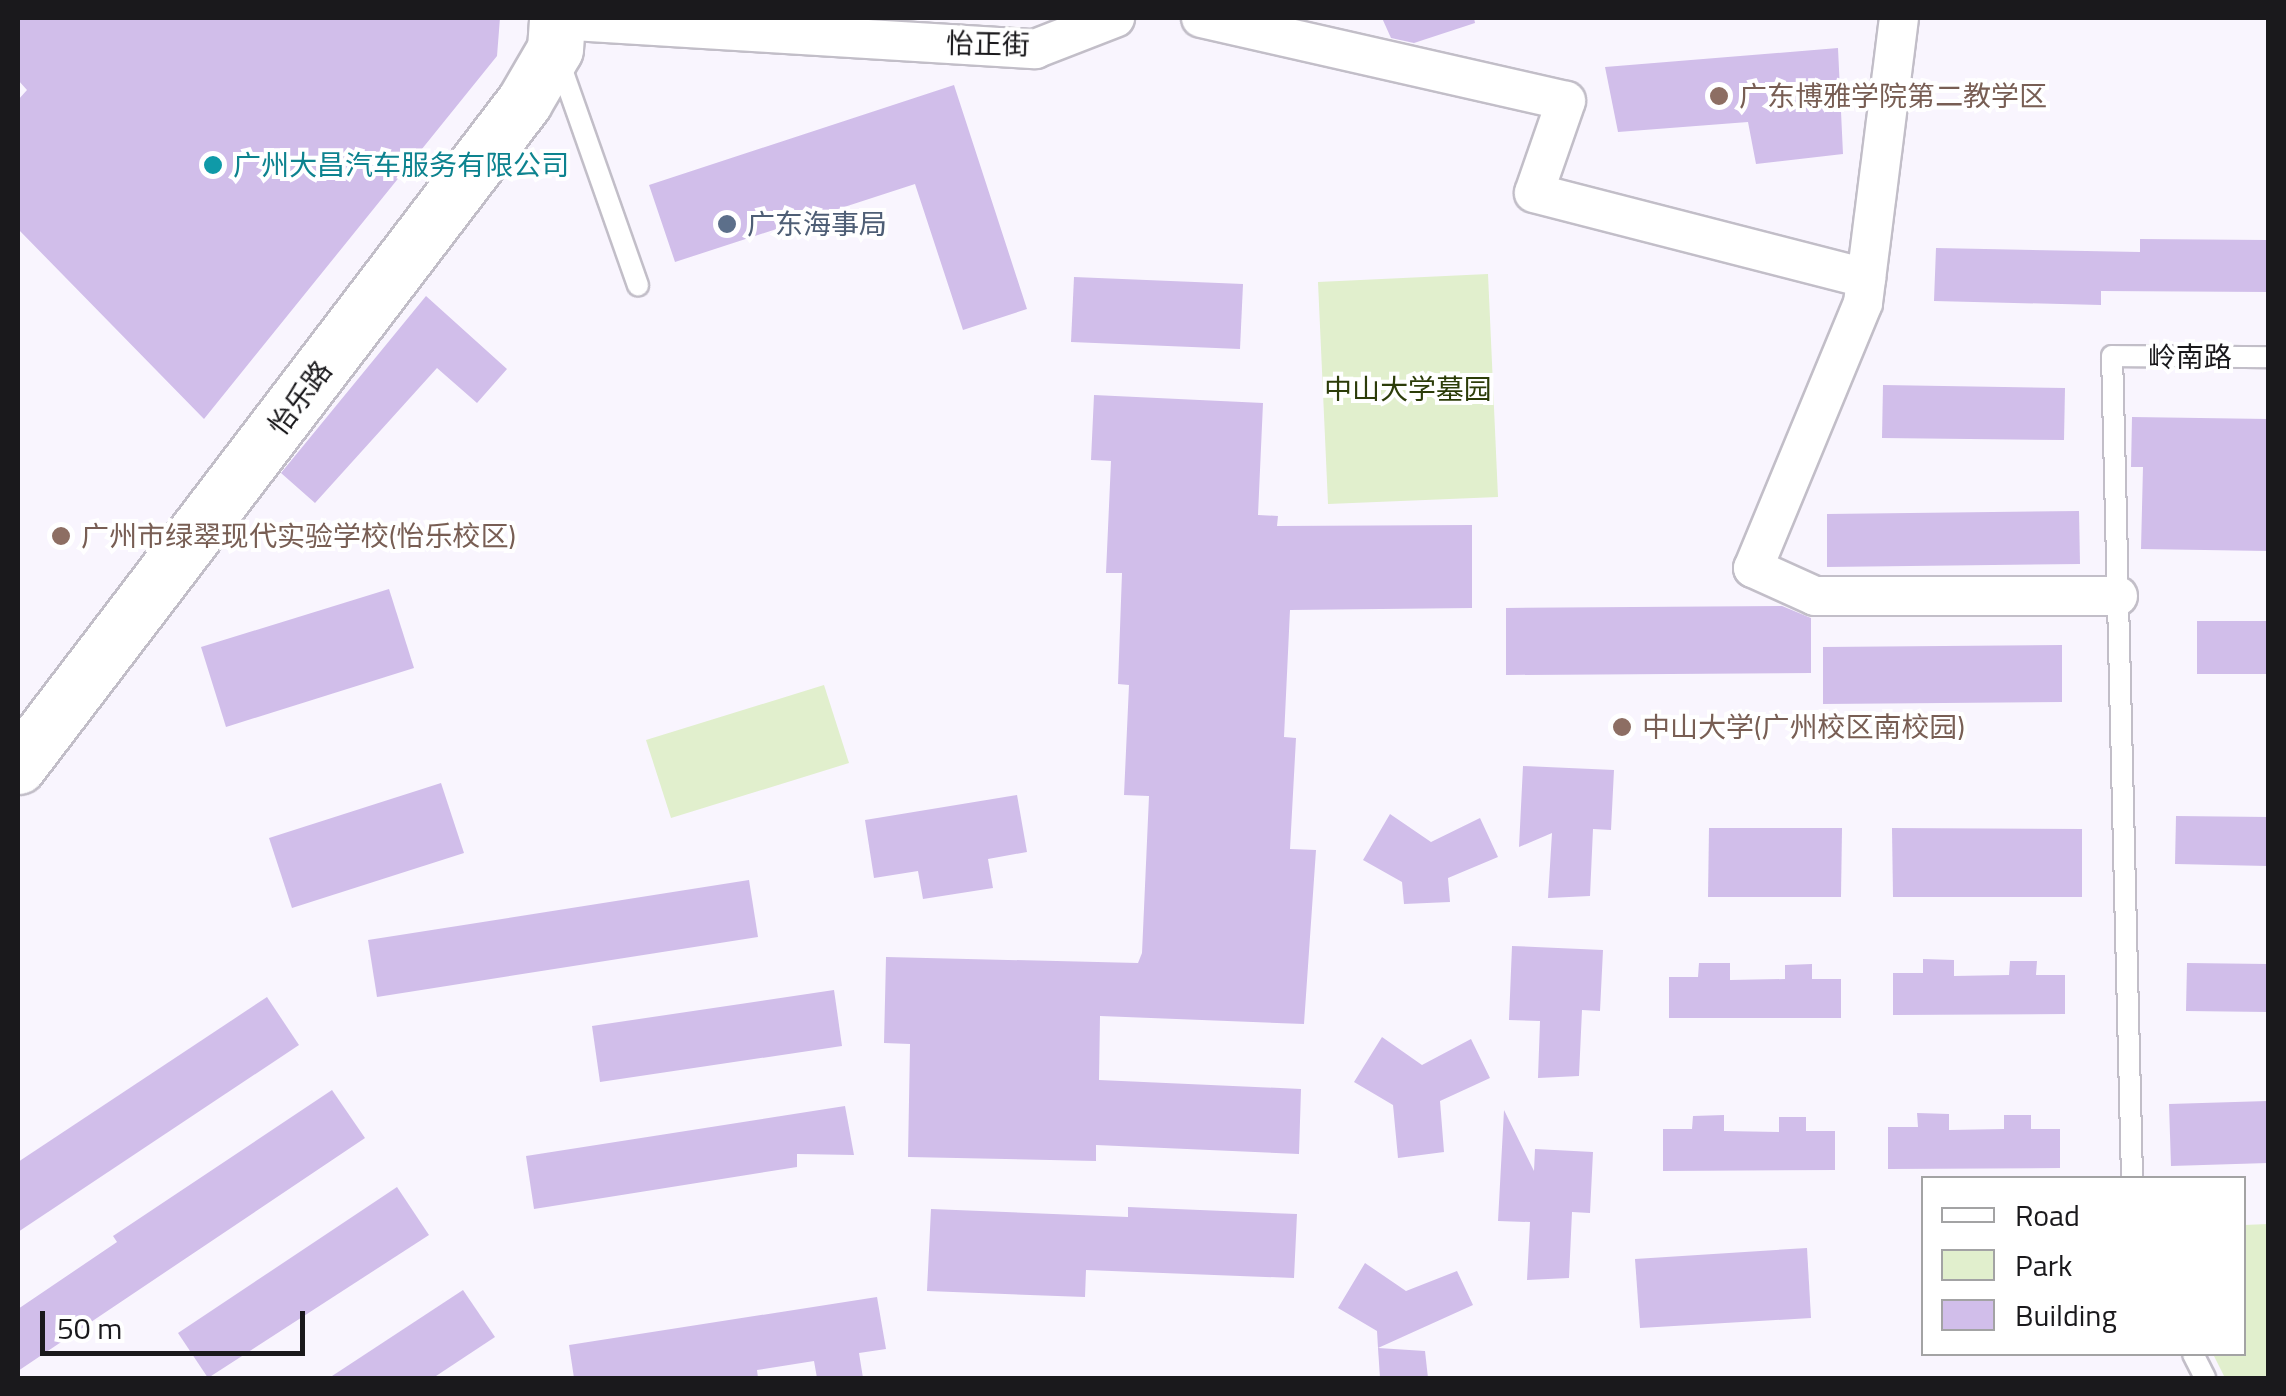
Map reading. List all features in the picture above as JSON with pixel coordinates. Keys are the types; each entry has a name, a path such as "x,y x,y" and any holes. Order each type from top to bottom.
{"street":[{"name":"怡正街","path":"556,29 1034,49 1115,18"},
{"path":"1201,18 1566,101 1534,193 1866,278"},
{"path":"1899,18 1863,302 1753,568 1815,596 2118,596"},
{"name":"怡乐路","path":"18,766 524,102 556,29"}],"lane":[{"path":"556,29 638,286"},
{"name":"岭南路","path":"2118,596 2112,356 2268,357"},
{"path":"2118,596 2132,1176"}],"green space":[{"name":"中山大学墓园","path":"1488,274 1498,497 1328,504 1318,282"},
{"path":"824,685 849,763 671,818 646,740"},
{"path":"2268,1224 2268,1378 2225,1378 2214,1356 2246,1356 2246,1225"}],"building":[{"name":"广州大昌汽车服务有限公司","path":"18,18 500,18 497,56 204,419 18,229 18,100 27,90 18,80"},
{"path":"1382,18 1474,18 1475,23 1414,43 1391,38"},
{"path":"1838,48 1843,154 1756,164 1748,122 1618,132 1605,67"},
{"name":"广东海事局","path":"954,85 1027,309 963,330 915,184 675,262 649,185"},
{"path":"2140,239 2268,240 2268,292 2101,291 2101,305 1934,301 1936,248 2140,252"},
{"path":"1074,277 1243,284 1240,349 1071,342"},
{"path":"426,296 507,369 477,403 437,368 315,503 281,473"},
{"path":"1883,385 2065,388 2064,440 1882,438"},
{"path":"1094,395 1263,403 1258,515 1278,516 1277,526 1472,525 1472,608 1290,610 1284,737 1296,738 1290,849 1316,850 1304,1024 1100,1016 1099,1080 1301,1089 1299,1154 1096,1145 1096,1161 908,1157 910,1044 884,1043 886,957 1138,963 1142,953 1149,796 1124,795 1129,685 1118,684 1122,573 1106,573 1111,461 1091,460"},
{"path":"2132,417 2268,419 2268,551 2141,549 2143,467 2131,467"},
{"path":"2079,511 2080,564 1827,567 1827,514"},
{"path":"389,589 414,668 226,727 201,647"},
{"path":"1782,606 1811,618 1811,673 1506,675 1506,608"},
{"path":"2197,621 2268,621 2268,674 2197,674"},
{"path":"2062,645 2062,702 1823,704 1823,647"},
{"path":"1523,766 1614,770 1611,830 1593,829 1590,896 1548,898 1552,833 1519,847"},
{"path":"441,783 464,853 292,908 269,838"},
{"path":"1017,795 1027,852 988,859 993,888 923,899 918,871 874,878 865,820"},
{"path":"1390,814 1431,842 1480,818 1498,857 1448,878 1450,902 1404,904 1402,882 1363,860"},
{"path":"2176,816 2268,817 2268,866 2175,864"},
{"path":"1709,828 1842,828 1841,897 1708,897"},
{"path":"1892,828 2082,829 2082,897 1893,897"},
{"path":"749,880 758,937 377,997 368,940"},
{"path":"1512,946 1603,950 1600,1011 1582,1010 1579,1076 1538,1078 1540,1021 1509,1020"},
{"path":"1923,959 1954,960 1954,976 2009,975 2010,961 2037,961 2036,975 2065,975 2065,1014 1893,1015 1893,973 1923,973"},
{"path":"1699,963 1730,963 1730,980 1785,979 1785,965 1812,964 1812,979 1841,979 1841,1018 1669,1018 1669,977 1698,977"},
{"path":"2187,963 2268,964 2268,1012 2186,1011"},
{"path":"834,990 842,1046 600,1082 592,1026"},
{"path":"267,997 299,1045 18,1232 18,1162"},
{"path":"1382,1037 1422,1065 1471,1039 1490,1078 1440,1101 1444,1152 1398,1158 1393,1105 1354,1082"},
{"path":"332,1090 365,1138 18,1371 18,1309 117,1242 113,1236"},
{"path":"2268,1101 2268,1163 2171,1166 2169,1104"},
{"path":"845,1106 854,1155 797,1154 797,1167 534,1209 526,1156"},
{"path":"1504,1110 1534,1171 1535,1149 1593,1152 1590,1213 1572,1212 1569,1278 1527,1280 1530,1222 1498,1221"},
{"path":"1917,1113 1949,1114 1949,1130 2004,1129 2004,1115 2031,1115 2031,1129 2060,1129 2060,1168 1888,1169 1888,1127 1918,1127"},
{"path":"1724,1115 1724,1131 1779,1132 1779,1117 1806,1117 1806,1131 1835,1131 1835,1170 1663,1171 1663,1129 1692,1129 1693,1116"},
{"path":"397,1187 429,1235 208,1378 178,1333"},
{"path":"1128,1207 1297,1214 1294,1278 1086,1270 1085,1297 927,1291 931,1209 1128,1217"},
{"path":"1807,1248 1811,1318 1640,1328 1635,1259"},
{"path":"1365,1263 1406,1291 1457,1271 1473,1305 1378,1348 1377,1331 1338,1308"},
{"path":"463,1290 495,1337 433,1378 329,1378"},
{"path":"877,1297 886,1349 859,1353 863,1378 817,1378 814,1361 757,1370 758,1378 574,1378 569,1345"},
{"path":"1378,1348 1425,1351 1428,1378 1380,1378"}],"place":[{"name":"广东博雅学院第二教学区","path":"1719,96"},
{"name":"广州大昌汽车服务有限公司","path":"213,165"},
{"name":"广东海事局","path":"727,224"},
{"name":"广州市绿翠现代实验学校(怡乐校区)","path":"61,536"},
{"name":"中山大学(广州校区南校园)","path":"1622,727"}]}
